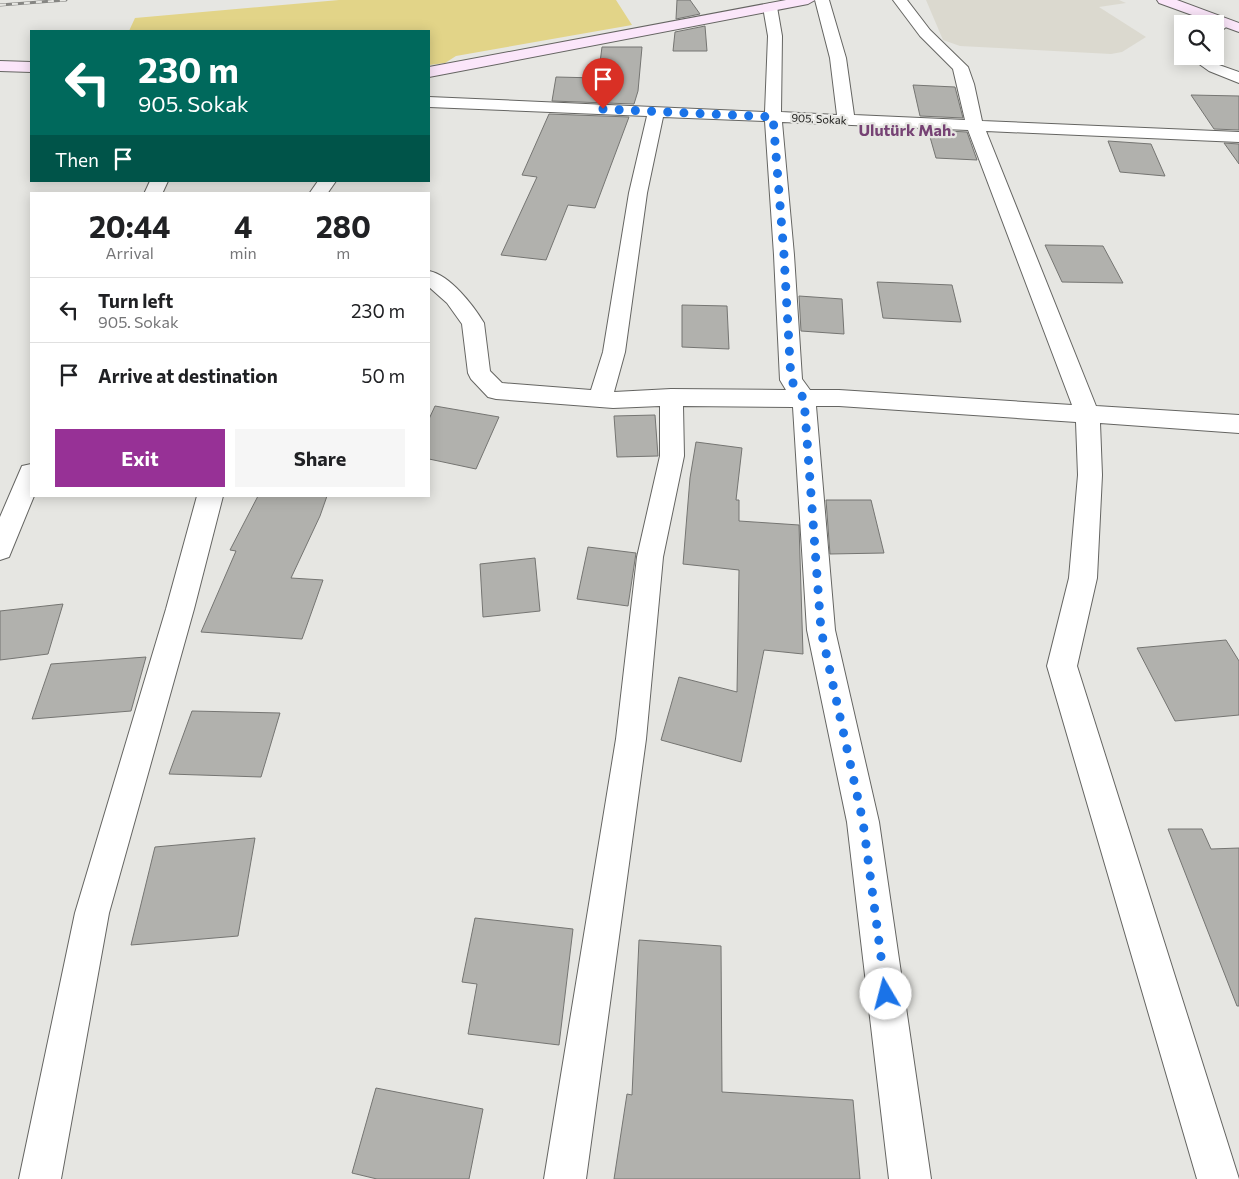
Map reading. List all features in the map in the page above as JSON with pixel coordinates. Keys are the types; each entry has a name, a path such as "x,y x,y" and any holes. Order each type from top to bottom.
{"street":[{"path":"430,72 808,0"},
{"path":"822,0 838,58 846,120"},
{"path":"900,0 925,32 960,67 966,84 975,126 1088,416 1090,475 1084,578 1062,666 1218,1179"},
{"path":"1164,0 1196,15"},
{"path":"770,7 775,36 773,117 784,255 791,380 804,399 821,630 863,822 910,1179"},
{"path":"1224,26 1239,28"},
{"path":"1209,65 1239,78"},
{"path":"0,66 30,67"},
{"name":"905. Sokak","path":"430,102 1239,138"},
{"path":"600,399 614,352 638,193 656,111"},
{"path":"430,278 454,298 473,323 479,373 496,390 600,399 671,397 720,399 839,398 1088,416 1239,424"},
{"path":"565,1179 631,739 650,557 672,456 671,397"},
{"path":"0,549 30,475"},
{"path":"40,1179 92,913 180,609 210,497"}],"shaded area":[{"path":"339,0 616,0 632,25 456,56 445,63 430,65 430,30 129,30 135,18"},
{"path":"926,0 1119,0 1126,3 1099,7 1146,37 1122,52 1111,54 960,46 943,40"}],"building":[{"path":"677,0 690,0 700,14 676,19"},
{"path":"705,26 707,51 673,51 675,32"},
{"path":"602,47 642,47 638,91 634,104 552,101 556,77 598,78"},
{"path":"913,85 955,87 963,118 920,116"},
{"path":"1191,95 1239,96 1239,130 1214,129"},
{"path":"549,114 629,117 595,208 568,205 546,260 501,255 537,177 522,175"},
{"path":"928,130 967,132 977,160 936,158"},
{"path":"1108,141 1151,144 1165,176 1120,172"},
{"path":"1224,143 1239,144 1239,164"},
{"path":"1045,245 1103,246 1123,283 1062,282"},
{"path":"877,282 952,285 961,322 883,318"},
{"path":"799,296 842,299 844,334 801,331"},
{"path":"682,305 727,306 729,349 682,347"},
{"path":"435,406 499,417 476,469 430,459 430,417"},
{"path":"655,415 658,456 617,457 614,416"},
{"path":"696,442 742,448 736,500 739,500 739,521 799,525 803,654 764,650 741,762 661,740 679,677 737,692 739,570 683,564 690,478"},
{"path":"257,497 327,497 320,516 291,578 323,580 302,639 201,632 236,551 230,550"},
{"path":"826,500 871,500 884,553 830,554"},
{"path":"588,547 636,553 628,606 577,599"},
{"path":"535,558 540,611 483,617 480,564"},
{"path":"63,604 48,654 0,660 0,611"},
{"path":"1226,640 1239,661 1239,715 1175,721 1137,648"},
{"path":"146,657 131,711 32,719 51,664"},
{"path":"192,711 280,713 261,777 169,774"},
{"path":"1168,829 1202,829 1211,849 1239,848 1239,1006 1237,1006"},
{"path":"255,838 238,936 131,945 155,847"},
{"path":"475,918 573,929 559,1045 468,1034 477,984 462,982"},
{"path":"639,940 721,946 722,1092 853,1100 860,1179 614,1179 627,1094 632,1095"},
{"path":"376,1088 483,1109 469,1179 377,1179 352,1173"}],"railway":[{"path":"0,5 66,0"}],"district":[{"name":"Ulutürk Mah.","path":"907,130"}],"route":[{"path":"603,109 773,117 784,255 791,380 804,399 821,630 863,822 886,994"}]}
